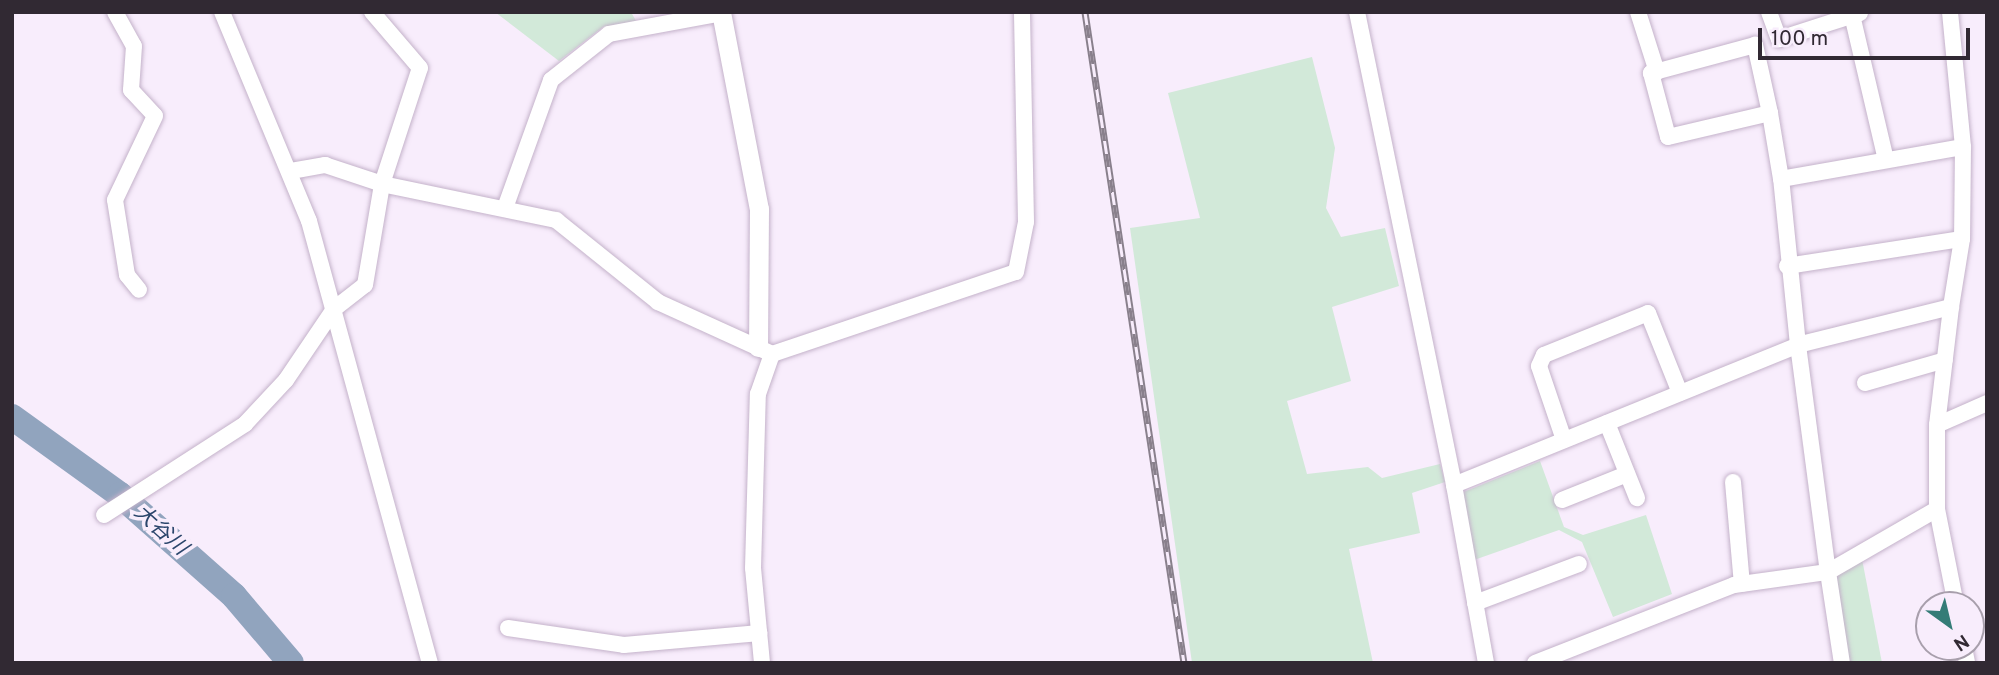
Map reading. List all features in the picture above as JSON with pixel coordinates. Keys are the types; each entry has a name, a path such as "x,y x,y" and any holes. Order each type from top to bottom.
{"street":[{"path":"115,12 134,46 131,90 155,116 116,200 127,275 139,290"},
{"path":"222,12 291,171 334,309 430,663"},
{"path":"108,513 245,424 286,380 334,309 365,285 382,184 421,68 372,12"},
{"path":"291,171 325,165 382,184 556,220 658,302 765,350 1016,272 1026,222 1022,12"},
{"path":"1357,12 1454,485 1486,663"},
{"path":"1638,12 1657,72"},
{"path":"1769,12 1779,39"},
{"path":"1950,12 1963,147 1962,239 1937,425 1937,509 1953,591"},
{"path":"505,208 551,80 609,34 645,18 722,13 759,209 765,350 758,394 753,568 762,663"},
{"path":"1770,113 1668,137 1651,73 1779,39 1857,14 1886,160"},
{"path":"1755,45 1781,179 1787,266 1842,663"},
{"path":"1781,179 1963,147"},
{"path":"1787,266 1962,239"},
{"path":"1454,485 1798,345 1951,307"},
{"path":"1564,440 1539,366 1544,355 1648,313 1680,393"},
{"path":"1865,383 1945,359"},
{"path":"1937,425 1987,403"},
{"path":"1607,423 1637,498"},
{"path":"1562,500 1628,474"},
{"path":"1733,482 1742,584"},
{"path":"1535,663 1742,584 1828,572 1937,509"},
{"path":"1475,603 1579,564"},
{"path":"508,628 624,645 759,633"}],"green space":[{"path":"495,12 631,12 636,21 603,27 559,61"},
{"path":"1312,57 1335,148 1326,208 1341,237 1385,228 1399,286 1332,307 1351,381 1287,401 1307,474 1368,467 1382,478 1440,464 1445,482 1412,493 1420,533 1349,549 1373,663 1192,663 1130,228 1200,218 1168,93"},
{"path":"1540,461 1564,527 1583,535 1646,515 1672,594 1613,617 1582,542 1559,530 1474,560 1461,493"},
{"path":"1862,559 1882,663 1848,663 1832,576"}],"waterway":[{"name":"大谷川","path":"12,417 120,495 234,596 291,663"}],"railway":[{"path":"1085,12 1184,663"}]}
